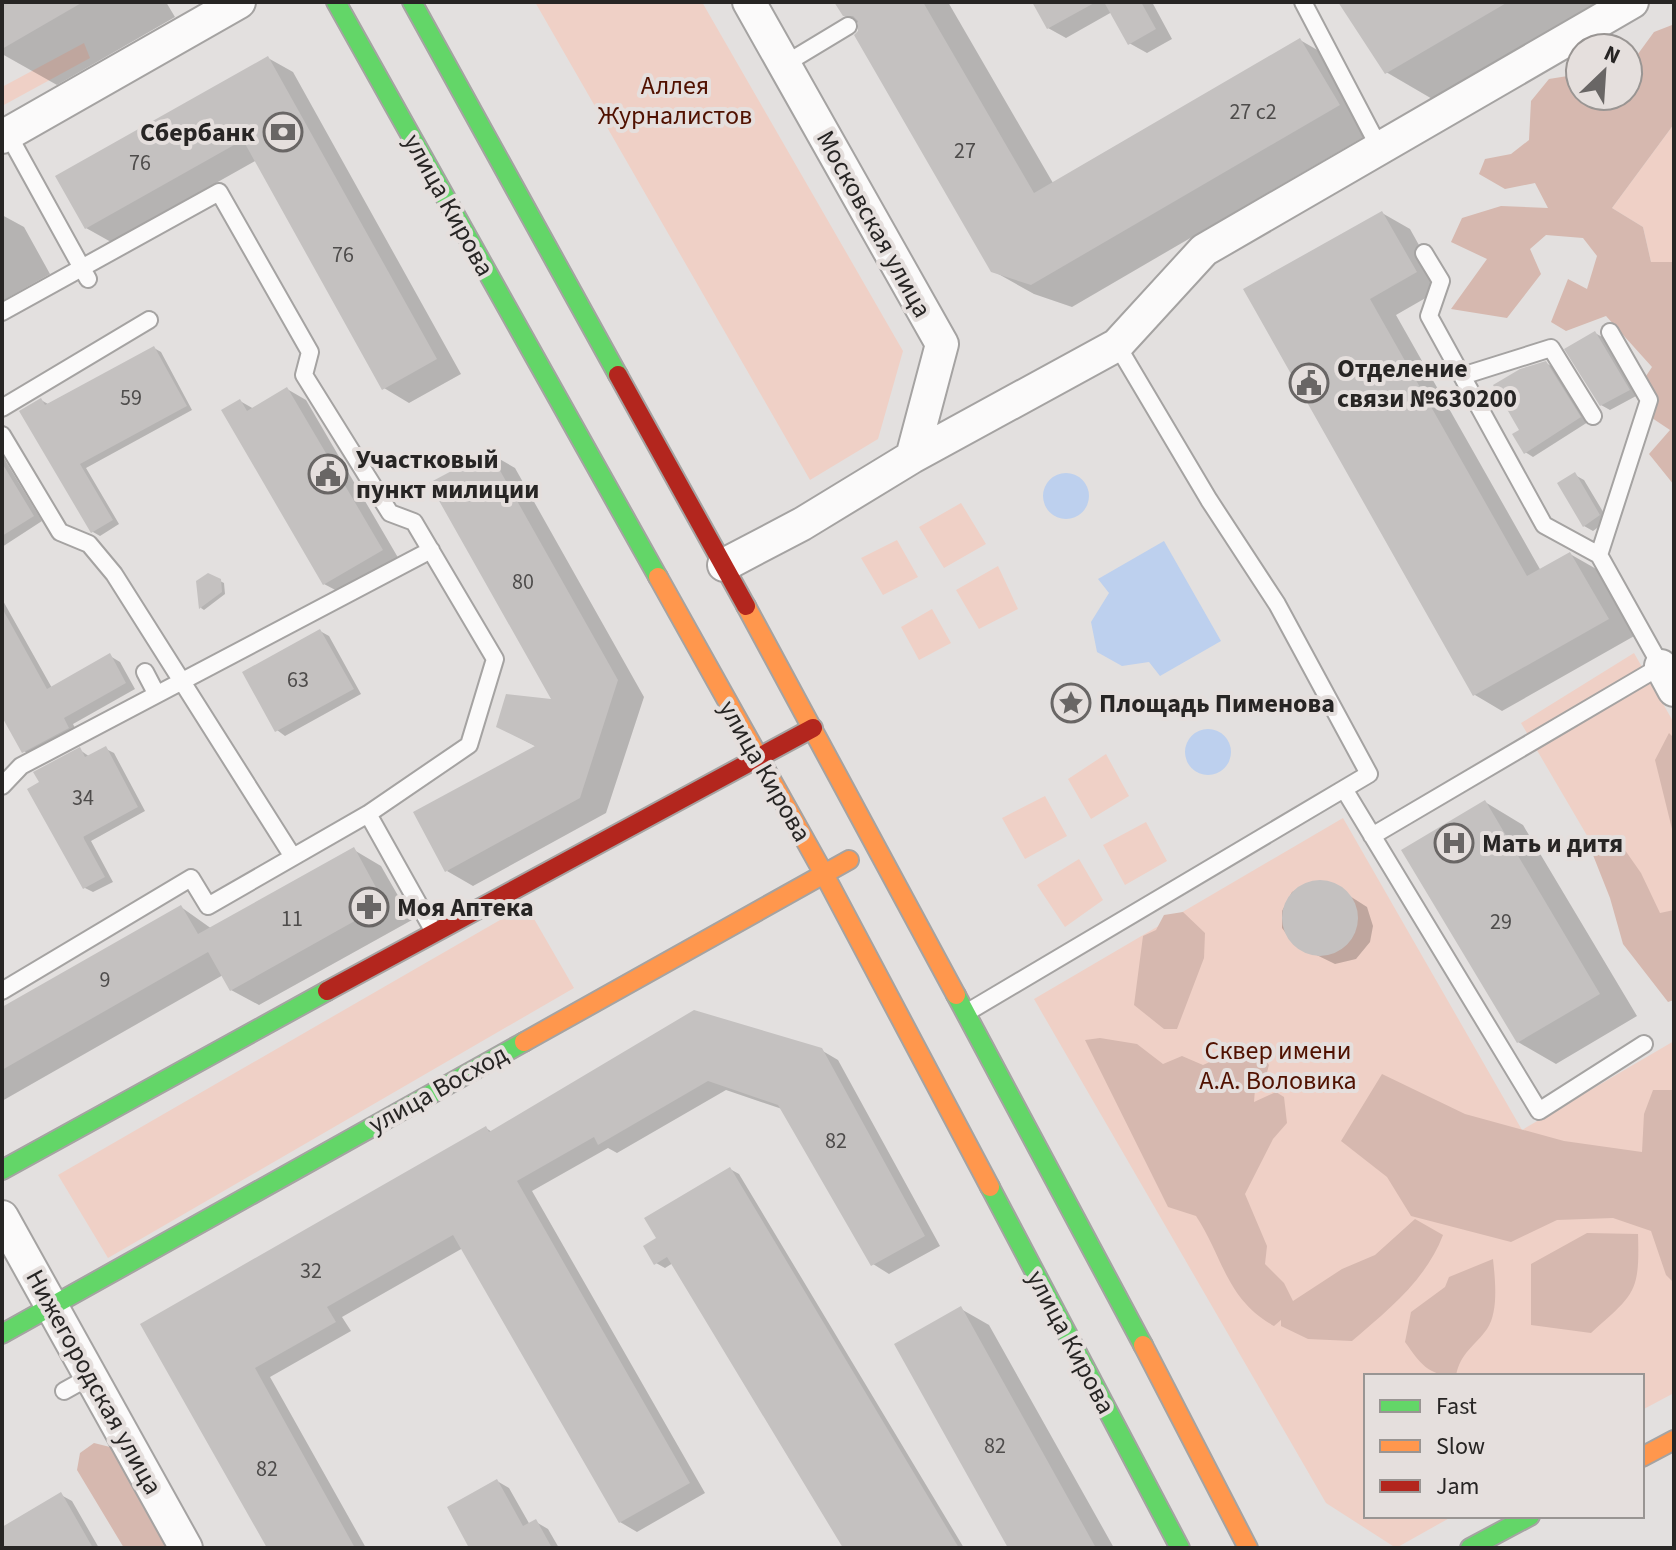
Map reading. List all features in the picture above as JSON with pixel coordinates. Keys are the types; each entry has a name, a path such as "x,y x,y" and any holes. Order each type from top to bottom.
{"main road":[{"name":"улица Кирова","path":"336,2 824,874 1180,1548"},
{"path":"412,2 813,728 1241,1529 1248,1548"},
{"path":"2,1170 813,728"},
{"name":"улица Восход","path":"2,1334 876,846"},
{"path":"1644,1456 1674,1440"},
{"path":"1470,1548 1526,1518"}],"street":[{"path":"5,135 239,2"},
{"name":"Московская улица","path":"749,2 942,344 912,457"},
{"path":"724,565 802,524 912,457 1117,345 1204,250 1632,2"},
{"name":"Нижегородская улица","path":"2,1217 52,1306 78,1383 186,1548"}],"lane":[{"path":"1303,2 1379,147"},
{"path":"785,64 848,26"},
{"path":"5,135 85,273"},
{"path":"2,312 85,273 219,192 310,352 304,375 390,513 414,522 495,659 469,745 368,814 208,906 191,878 2,991"},
{"path":"1372,836 1667,678 1599,555 1544,525 1429,316 1441,281 1424,253"},
{"path":"2,408 149,320"},
{"path":"1599,555 1649,400 1610,332"},
{"path":"965,1013 1369,774 1277,604 1209,500 1117,345"},
{"path":"1462,376 1551,348 1593,416"},
{"path":"2,435 27,486 60,532 89,544 114,574 293,857"},
{"path":"2,786 21,766 431,550"},
{"path":"145,672 156,693"},
{"path":"1344,789 1539,1111 1644,1044"},
{"path":"368,814 434,932"}],"green space":[{"name":"Аллея Журналистов","path":"535,2 702,2 903,351 878,439 810,480"},
{"path":"84,43 90,58 2,106 2,87"},
{"path":"1674,124 1674,262 1651,262 1643,227 1612,208"},
{"path":"961,503 986,544 944,568 919,527"},
{"path":"897,540 918,577 883,595 861,558"},
{"path":"998,566 1018,609 979,629 956,590"},
{"path":"932,609 951,643 919,660 901,627"},
{"path":"1634,653 1674,723 1674,984 1521,723"},
{"path":"1106,754 1129,796 1091,819 1068,779"},
{"path":"1045,796 1067,836 1025,859 1002,818"},
{"name":"Cквер имени А.А. Воловика","path":"1343,818 1522,1130 1674,1041 1674,1393 1644,1409 1644,1374 1364,1374 1364,1518 1449,1518 1396,1548 1326,1503 1034,999"},
{"path":"1146,822 1167,861 1125,885 1103,845"},
{"path":"1079,859 1103,900 1065,927 1037,885"},
{"path":"526,905 574,988 108,1258 58,1175"}],"shaded area":[{"path":"1672,25 1674,124 1612,208 1643,227 1651,262 1674,262 1674,485 1649,454 1670,430 1643,412 1638,388 1652,367 1606,316 1566,331 1551,322 1568,279 1587,289 1597,256 1583,238 1546,235 1530,249 1541,274 1507,318 1451,309 1487,259 1451,242 1462,218 1501,206 1548,208 1535,183 1505,189 1479,174 1485,159 1511,154 1529,140 1531,101 1549,79 1564,77 1564,112 1644,112 1644,46 1654,32"},
{"path":"1669,733 1674,738 1674,837 1655,760"},
{"path":"1620,843 1641,873 1660,913 1674,910 1674,1000 1668,1002 1623,944 1610,898 1589,845"},
{"path":"1183,912 1205,933 1204,958 1177,1029 1164,1029 1134,1005 1143,936 1156,930 1164,915"},
{"path":"1100,1038 1137,1044 1163,1064 1182,1056 1203,1065 1236,1050 1260,1052 1269,1065 1264,1083 1255,1089 1254,1102 1276,1092 1284,1097 1287,1123 1273,1139 1245,1194 1267,1246 1265,1264 1284,1283 1293,1301 1342,1269 1375,1255 1415,1219 1443,1235 1427,1266 1405,1293 1352,1341 1308,1339 1281,1326 1281,1320 1274,1326 1258,1315 1236,1291 1196,1216 1168,1207 1085,1040"},
{"path":"1382,1074 1465,1114 1564,1141 1642,1152 1644,1114 1653,1090 1674,1090 1674,1283 1666,1275 1651,1231 1613,1218 1557,1220 1511,1242 1411,1216 1387,1177 1341,1141"},
{"path":"1587,1233 1638,1234 1638,1269 1631,1291 1617,1310 1591,1333 1531,1325 1531,1264"},
{"path":"1493,1259 1495,1304 1491,1322 1464,1356 1456,1374 1438,1374 1420,1362 1405,1342 1411,1312 1445,1287 1449,1277"},
{"path":"94,1443 110,1447 169,1548 124,1548 77,1470 80,1453"}],"water":[{"path":"1066,473 1082,480 1089,496 1082,512 1066,519 1050,512 1043,496 1050,480"},
{"path":"1164,541 1221,641 1160,676 1149,662 1122,666 1097,652 1091,622 1109,593 1098,579"},
{"path":"1208,729 1224,736 1231,752 1224,768 1208,775 1192,768 1185,752 1192,736"}],"building":[{"path":"2,2 83,2 2,49"},
{"path":"834,2 923,2 1034,193 1300,38 1340,105 1031,285 991,272 854,35 858,31 858,21 853,16 843,16"},
{"path":"1032,2 1096,2 1047,29"},
{"path":"1104,2 1141,2 1156,29 1128,45"},
{"path":"1338,2 1508,2 1385,74"},
{"path":"268,56 437,359 382,390 243,140 85,229 55,176"},
{"path":"1382,211 1417,272 1370,299 1527,576 1570,552 1609,619 1473,696 1243,289"},
{"path":"1595,331 1630,390 1600,406 1564,349"},
{"path":"154,346 187,406 80,464 113,520 91,533 19,411 41,398 45,405"},
{"path":"1546,361 1581,417 1524,454 1512,434 1519,430 1493,385 1520,369"},
{"path":"287,387 383,550 323,585 221,410 240,399 247,411"},
{"path":"489,451 618,680 580,798 445,872 413,812 535,746 496,727 506,694 551,699 429,483"},
{"path":"2,463 34,516 2,536"},
{"path":"1575,472 1600,515 1583,527 1557,483"},
{"path":"208,573 221,579 222,592 199,609 196,581"},
{"path":"2,608 47,689 110,653 126,683 64,718 69,728 22,753 2,717"},
{"path":"320,629 354,689 275,732 242,672"},
{"path":"106,746 138,807 83,837 105,877 83,889 27,789 39,782 33,772 80,747 85,757"},
{"path":"1485,800 1600,994 1517,1043 1401,850"},
{"path":"354,847 385,904 230,991 208,952 2,1070 2,1007 181,905 198,934"},
{"path":"1313,880 1327,880 1341,886 1352,897 1358,918 1356,933 1347,945 1335,954 1313,956 1299,950 1288,939 1282,925 1282,911 1288,897 1299,886"},
{"path":"694,1010 822,1048 925,1236 871,1266 778,1105 708,1081 598,1145 594,1137 517,1181 690,1483 619,1523 453,1235 327,1307 336,1322 255,1368 355,1548 267,1548 140,1324 486,1126 489,1132"},
{"path":"730,1167 959,1548 843,1548 667,1257 654,1265 643,1246 656,1238 644,1218"},
{"path":"961,1306 1096,1548 1008,1548 894,1344"},
{"path":"497,1479 523,1526 536,1519 552,1548 469,1548 447,1507"},
{"path":"61,1492 93,1548 2,1548 2,1527"}],"traffic: fast":[{"path":"336,2 658,577"},
{"path":"412,2 618,375"},
{"path":"2,1170 327,991"},
{"path":"956,995 1143,1345"},
{"path":"2,1334 524,1042"},
{"path":"990,1187 1180,1548"},
{"path":"1470,1548 1526,1518"}],"traffic: slow":[{"path":"658,577 824,874 990,1187"},
{"path":"746,606 956,995"},
{"path":"524,1042 849,860"},
{"path":"1143,1345 1248,1548"},
{"path":"1644,1456 1674,1440"}],"traffic: jam":[{"path":"618,375 746,606"},
{"path":"327,991 813,728"}],"place":[{"name":"Сбербанк","path":"283,132"},
{"name":"Отделение связи №630200","path":"1309,383"},
{"name":"Участковый пункт милиции","path":"328,474"},
{"name":"Площадь Пименова","path":"1071,703"},
{"name":"Мать и дитя","path":"1454,843"},
{"name":"Моя Аптека","path":"369,907"}]}
